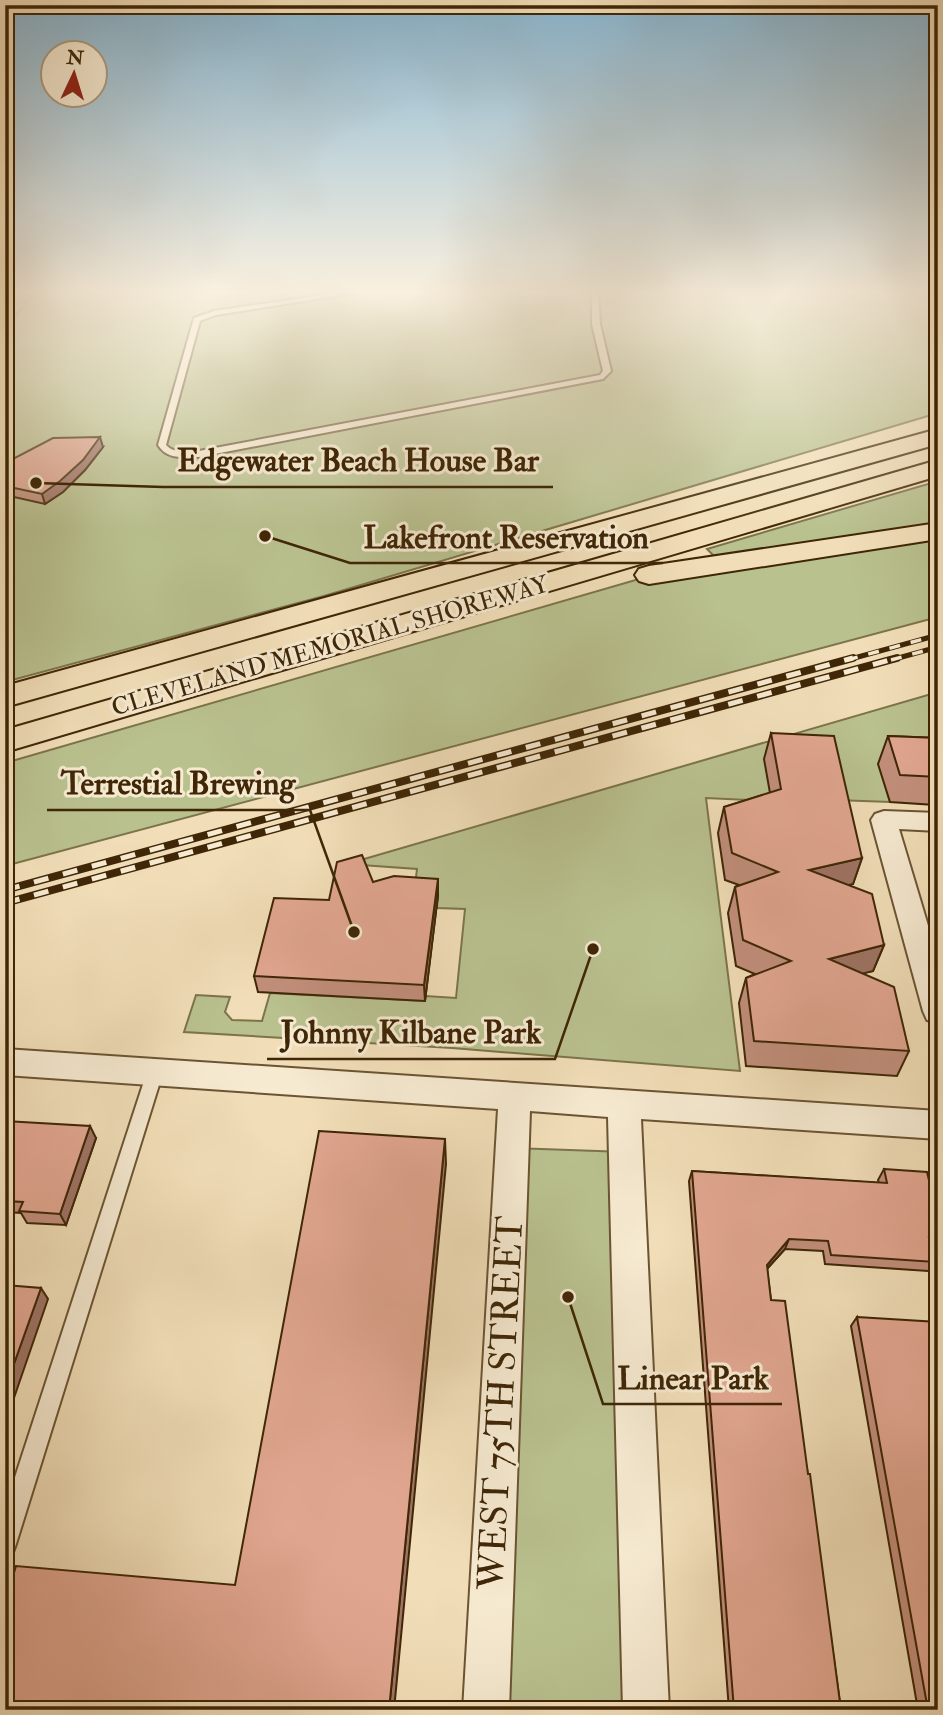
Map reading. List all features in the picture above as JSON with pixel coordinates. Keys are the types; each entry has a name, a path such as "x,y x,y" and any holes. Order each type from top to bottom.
{"highway":[{"path":"759,486 845,447 938,420"},
{"name":"CLEVELAND MEMORIAL SHOREWAY","path":"5,697 938,436"},
{"name":"CLEVELAND MEMORIAL SHOREWAY","path":"5,741 938,468"},
{"path":"357,638 661,572 938,531"}],"street":[{"path":"936,1001 884,820 938,822"},
{"path":"5,1062 938,1125"},
{"name":"WEST 75TH STREET","path":"486,1710 515,1097"},
{"path":"624,1104 646,1710"}],"lane":[{"path":"183,370 162,445 165,450 174,454 199,454 603,377 607,370"},
{"path":"5,1544 156,1072"}],"green space":[{"path":"5,370 938,370 938,413 324,596 5,682"},
{"path":"938,481 938,617 5,866 5,763 715,557 707,549"},
{"path":"938,692 938,766 879,764 890,802 835,800 765,759 772,801 706,798 740,1071 452,1048 184,1032 196,995 230,997 225,1012 232,1020 262,1021 270,993 424,1001 426,996 456,998 465,909 437,908 438,895 414,894 417,869 347,864"},
{"path":"513,1148 625,1152 646,1710 486,1710"}],"building":[{"path":"100,437 83,460 42,494 5,486 5,463 53,438"},
{"path":"771,733 834,736 862,858 809,870 872,894 884,945 829,959 894,987 909,1051 754,1041 746,978 791,961 743,940 735,887 778,872 732,853 724,807 781,789"},
{"path":"888,736 938,738 938,777 900,775"},
{"path":"362,855 373,882 394,876 438,879 424,985 254,976 274,898 329,900 337,862"},
{"path":"5,1121 90,1126 60,1214 19,1211 23,1202 5,1201"},
{"path":"319,1131 445,1139 389,1710 5,1710 5,1603 16,1566 235,1585"},
{"path":"884,1169 927,1172 938,1217 938,1239 929,1238 935,1262 831,1255 828,1241 789,1239 767,1265 771,1300 785,1301 841,1710 734,1710 692,1171 887,1183"},
{"path":"5,1285 41,1288 5,1389"},
{"path":"857,1317 938,1322 938,1710 928,1710"}],"railway":[{"path":"847,660 938,635"},
{"path":"891,660 938,647"},
{"path":"5,890 853,658"},
{"path":"5,903 897,658"}],"place":[{"name":"Edgewater Beach House Bar","path":"36,483"},
{"name":"Lakefront Reservation","path":"265,536"},
{"name":"Terrestial Brewing","path":"354,932"},
{"name":"Johnny Kilbane Park","path":"593,949"},
{"name":"Linear Park","path":"568,1297"}]}
